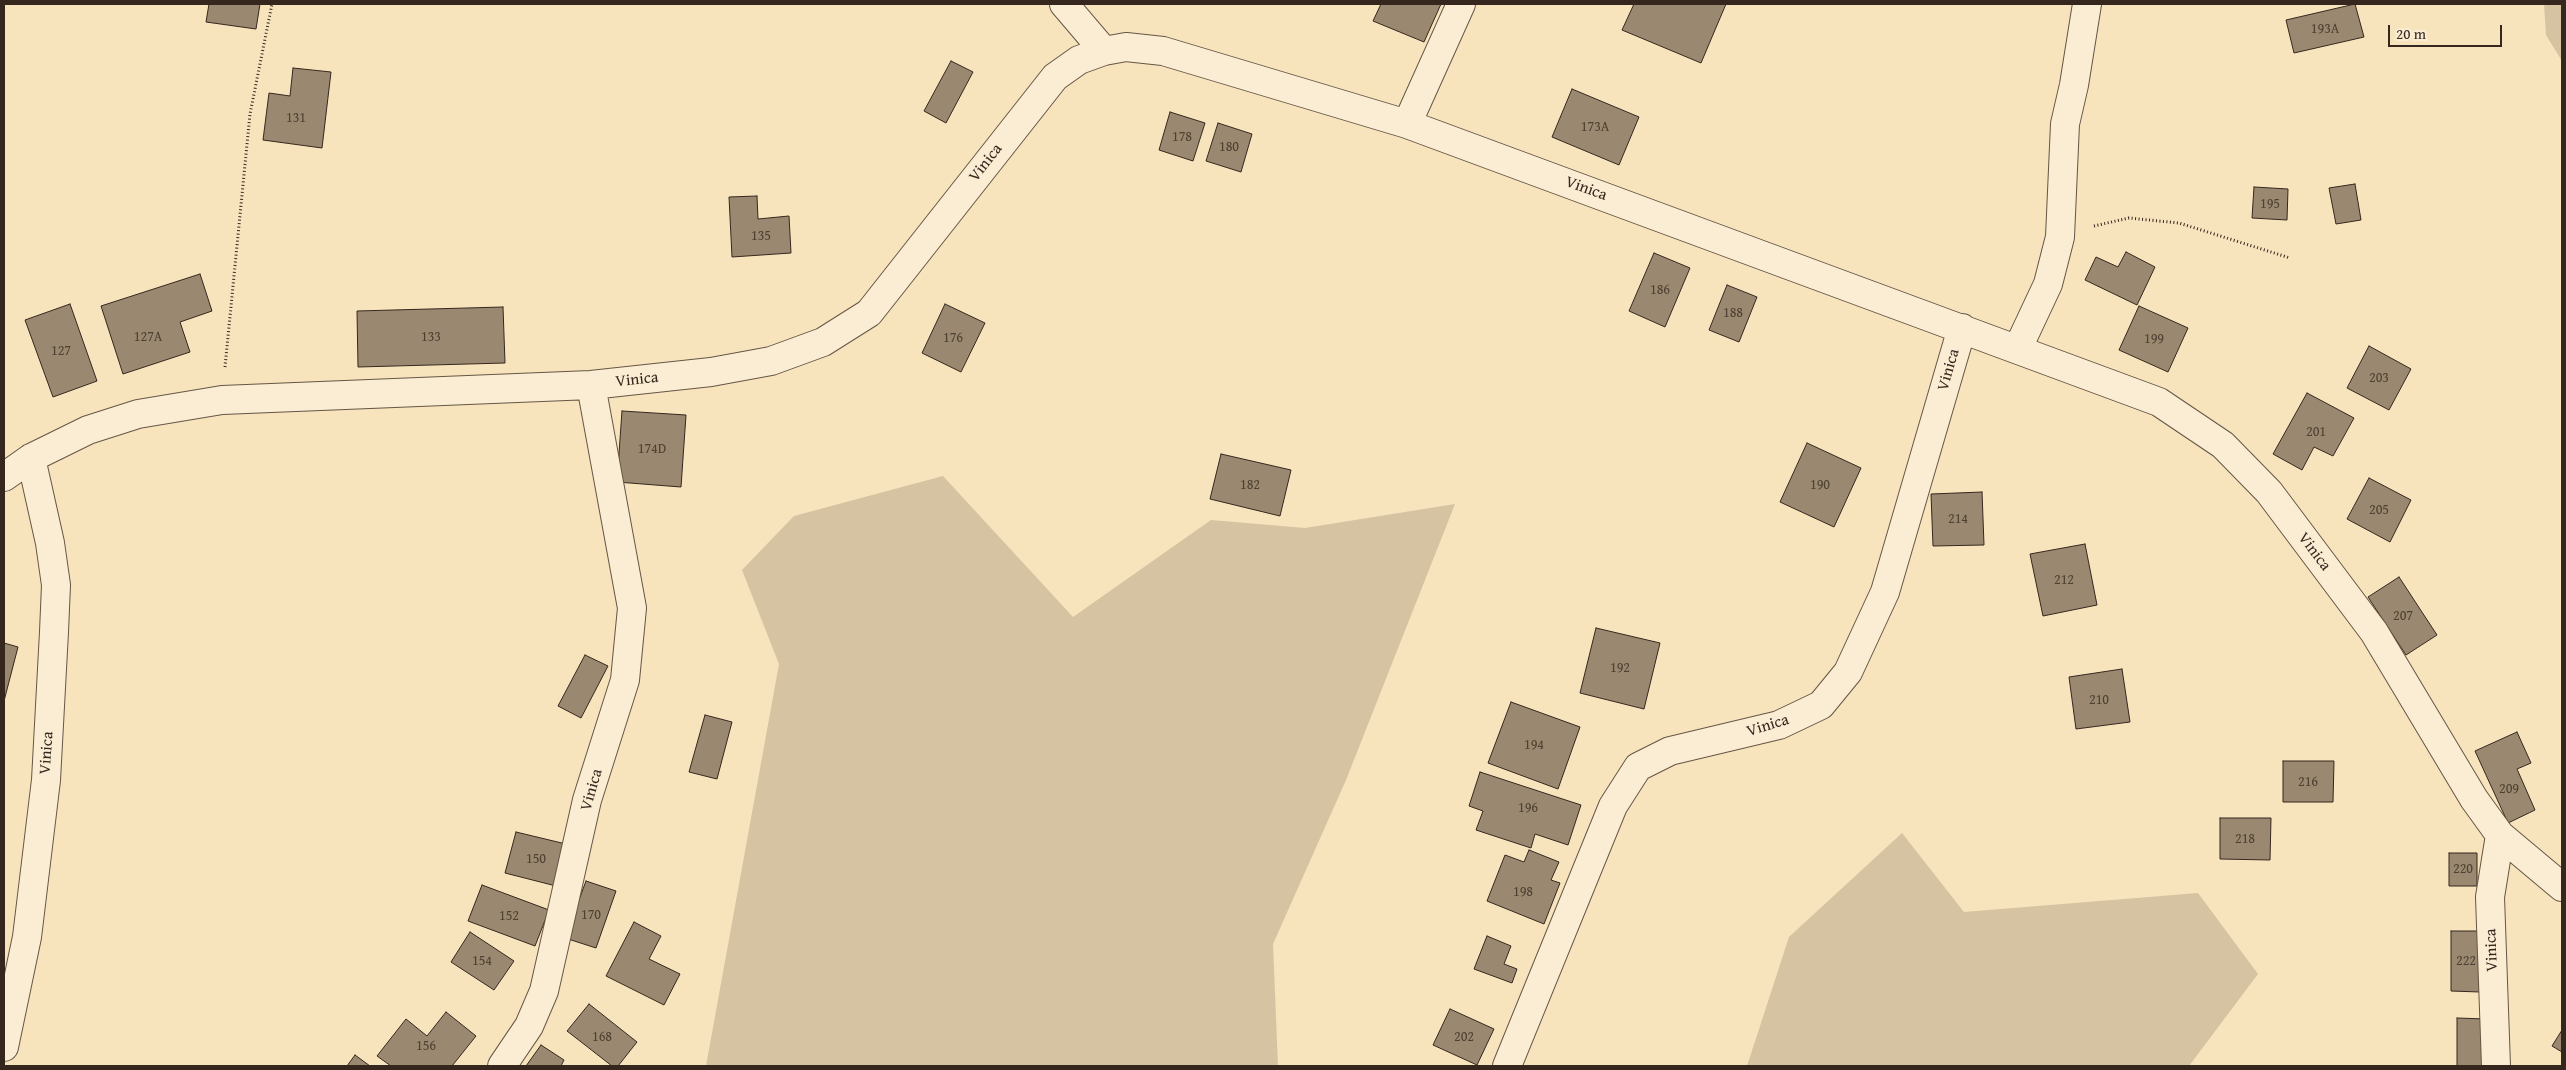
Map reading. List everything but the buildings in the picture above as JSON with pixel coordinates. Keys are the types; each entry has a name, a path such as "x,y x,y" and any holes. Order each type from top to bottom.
{"street":[{"path":"1064,4 1104,51"},
{"path":"1407,124 1461,4"},
{"path":"2018,348 2048,284 2060,237 2066,124 2087,4"},
{"name":"Vinica","path":"4,477 31,458 88,430 138,414 222,400 591,385 711,372 771,361 823,342 869,313 1055,77 1079,60 1104,51 1126,47 1163,51 1407,124 2018,348 2159,402 2223,445 2269,492 2374,632 2474,800 2500,835 2562,887"},
{"name":"Vinica","path":"1507,1066 1613,806 1638,767 1670,751 1779,725 1821,706 1848,672 1885,592 1962,328"},
{"name":"Vinica","path":"502,1066 530,1026 544,990 587,800 625,680 632,608 591,385"},
{"name":"Vinica","path":"4,1047 26,937 46,780 54,632 56,585 54,568 31,458"},
{"name":"Vinica","path":"2496,1066 2490,897 2500,835"}],"path":[{"path":"222,400 250,114 272,4"},
{"path":"2060,237 2129,218 2179,223 2290,258"}],"shaded area":[{"path":"2544,4 2562,4 2562,61 2546,35"},
{"path":"943,476 1073,617 1211,520 1305,528 1455,504 1346,780 1273,944 1278,1066 706,1066 779,664 742,570 794,516"},
{"path":"1902,833 1964,912 2198,893 2258,974 2189,1066 1747,1066 1789,937"}]}
